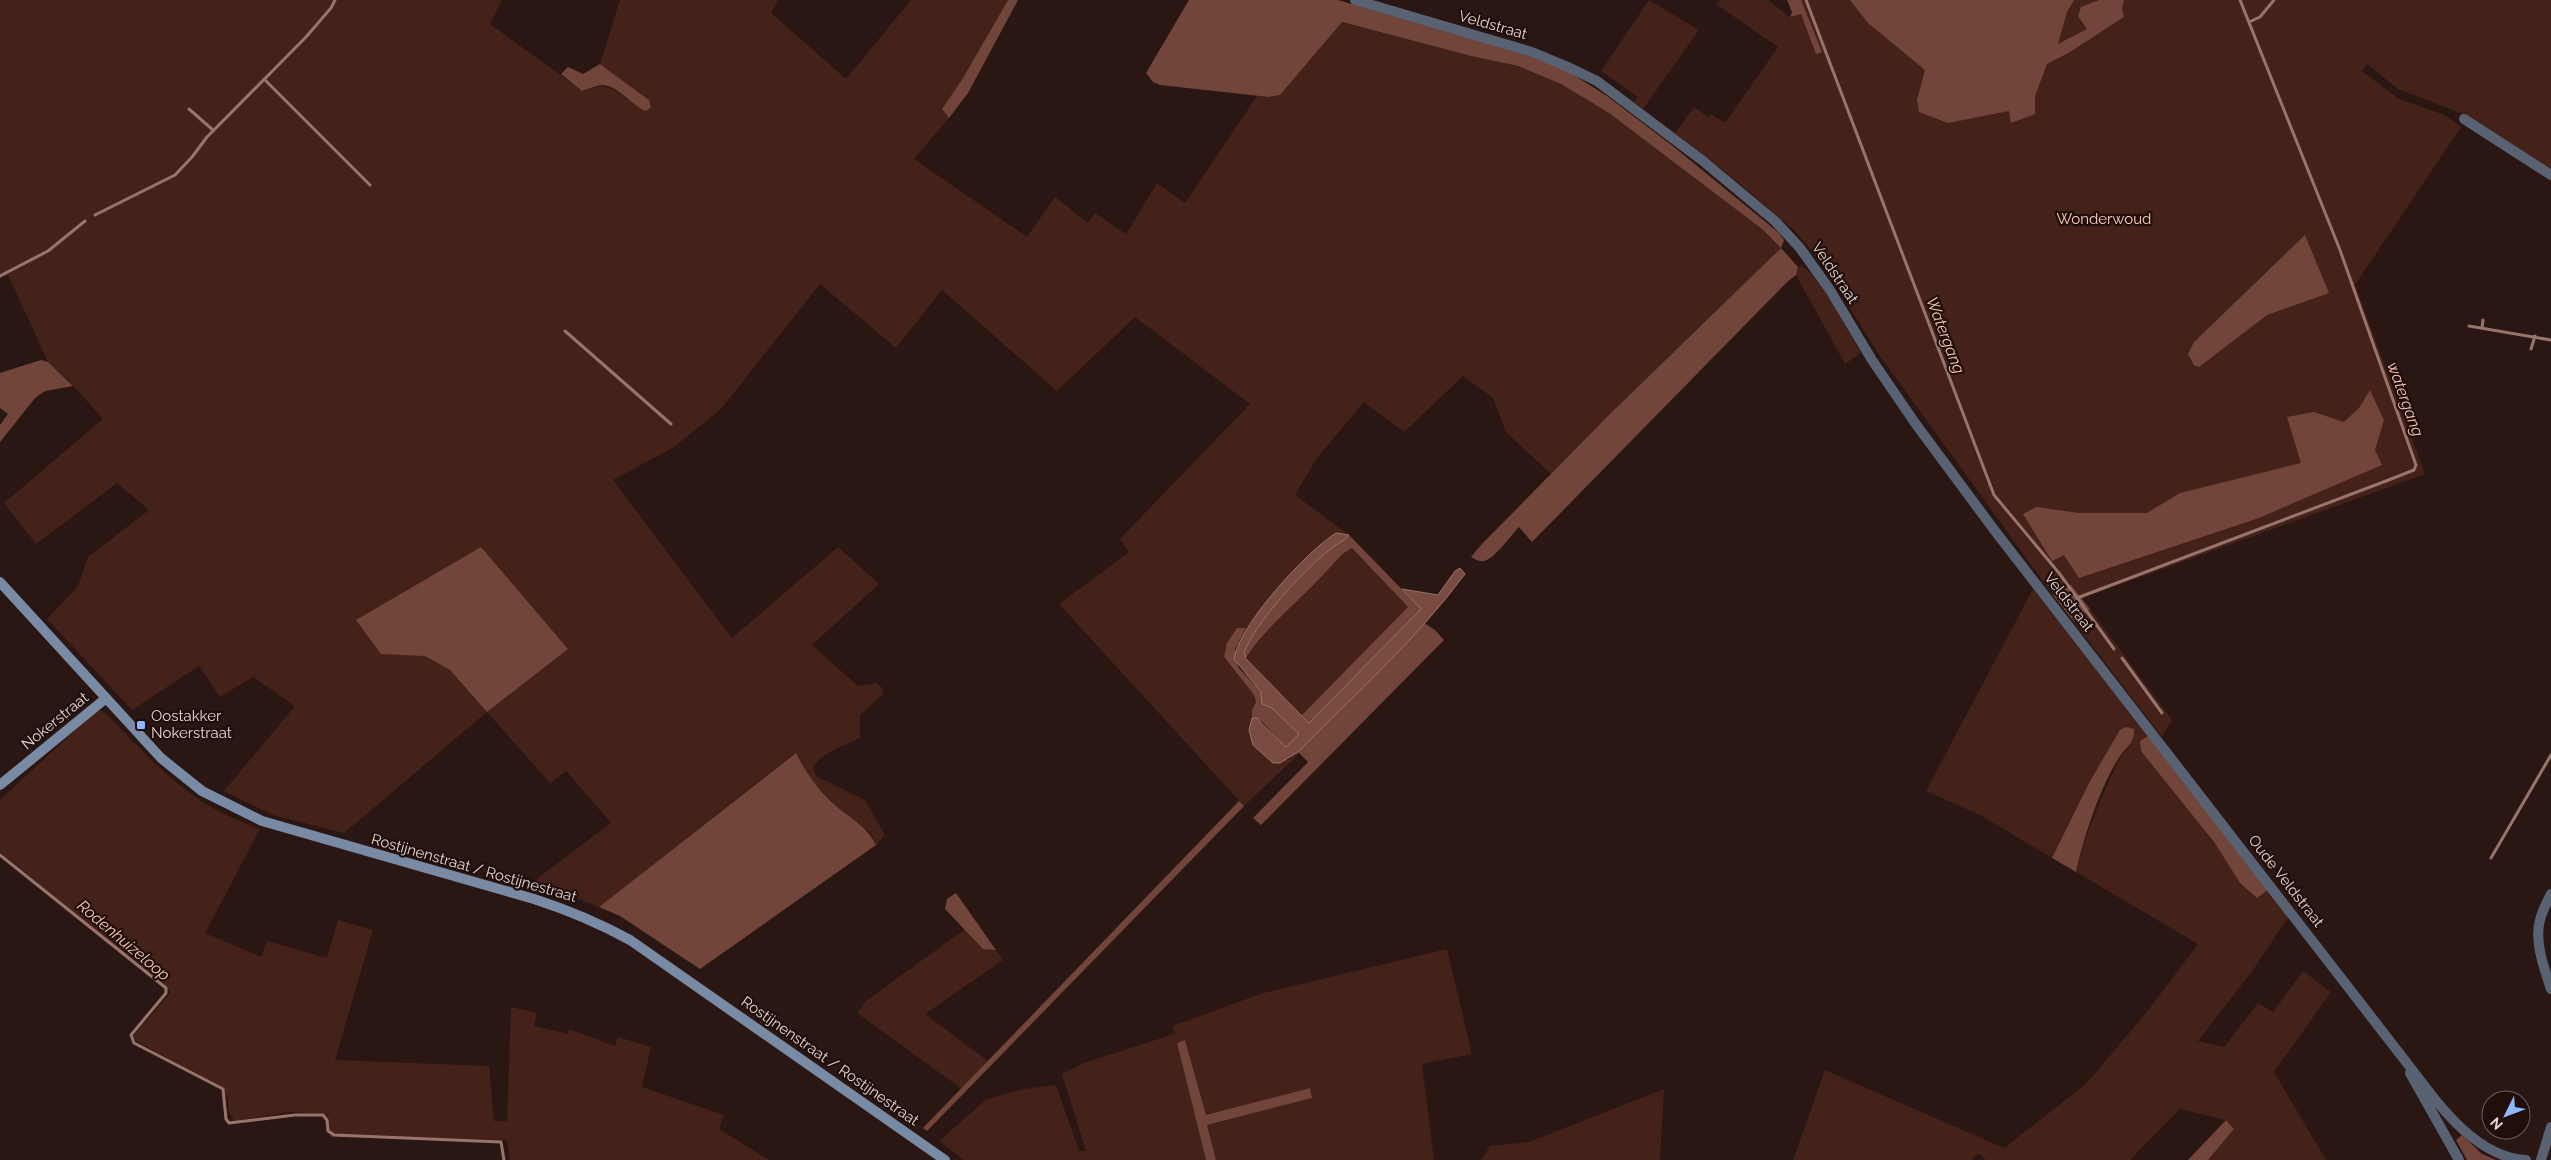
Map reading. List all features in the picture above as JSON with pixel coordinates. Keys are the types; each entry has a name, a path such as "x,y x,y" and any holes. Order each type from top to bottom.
{"street":[{"name":"Veldstraat","path":"1355,0 1532,52 1590,78 1660,128 1775,221 1800,248 1830,290 1872,360 1915,423 2151,734"},
{"path":"2464,119 2551,175"},
{"name":"Rostijnenstraat / Rostijnestraat","path":"0,582 105,699 161,758 186,779 240,812 305,835 534,898 575,912 630,940 945,1160"},
{"name":"Nokerstraat","path":"0,785 105,699"},
{"name":"Oude Veldstraat","path":"2151,734 2396,1049 2475,1141 2496,1154 2526,1160"},
{"path":"2551,894 2540,920 2539,940 2544,967 2551,989"},
{"name":"Oude Veldstraat","path":"2396,1049 2459,1160"},
{"path":"2541,1160 2551,1128"}],"green space":[{"path":"0,0 502,0 490,24 582,91 596,87 606,87 611,88 628,100 649,100 600,64 620,0 778,0 771,13 846,79 911,0 1008,0 963,78 942,109 949,118 914,159 1027,237 1055,197 1088,223 1095,213 1126,234 1157,183 1185,203 1257,96 1269,97 1280,95 1341,22 1471,56 1518,66 1561,84 1609,113 1762,229 1781,248 1551,474 1506,432 1493,398 1463,376 1404,432 1364,402 1317,458 1295,495 1349,535 1336,533 1327,538 1246,628 1237,628 1224,658 1254,695 1256,702 1249,730 1288,760 1298,752 1300,753 1244,806 1059,604 1129,552 1120,539 1250,404 1135,317 1057,391 942,290 896,348 820,284 721,409 674,447 613,480 732,638 838,547 879,584 812,645 858,686 877,683 882,688 883,694 860,715 860,738 828,753 813,767 816,776 865,800 885,835 876,845 871,833 834,804 808,777 795,753 599,907 577,898 526,887 611,823 566,771 550,783 487,712 344,833 273,815 224,791 295,706 253,677 220,697 199,666 132,710 47,619 78,586 88,557 149,510 117,483 36,544 4,503 103,419 70,382 48,362 8,275 0,279","holes":["568,649 487,712 450,670 425,656"]},
{"path":"1649,0 1699,30 1643,109 1634,102 1638,97 1601,71"},
{"name":"Wonderwoud","path":"1720,0 1768,0 1790,17 1796,15 1790,0 2551,0 2551,170 2466,115 2398,89 2367,64 2362,71 2399,99 2445,115 2461,127 2355,285 2425,474 2066,604 2058,593 2053,595 1880,356 1821,262 1794,230 1728,174 1675,133 1694,107 1708,117 1711,114 1725,123 1778,47 1716,4"},
{"path":"1802,266 1825,292 1861,353 1845,364 1796,275 1798,267"},
{"path":"1352,548 1409,608 1302,715 1245,659 1273,625"},
{"path":"2033,589 2148,736 2140,742 2214,842 2240,883 2269,889 2289,916 2253,970 2198,1041 2224,1047 2258,1003 2273,1012 2303,971 2331,992 2274,1072 2326,1160 2208,1160 2234,1129 2226,1120 2180,1109 2130,1160 1986,1160 1978,1153 1972,1160 1793,1160 1825,1070 2004,1148 2086,1084 2146,1013 2198,944 2076,872 2088,831 2099,804 2121,756 2131,743 2134,735 2089,783 2052,858 1982,816 1926,791"},
{"path":"2090,609 2172,720 2162,737 2074,622"},
{"path":"96,711 102,711 108,715 141,750 188,792 222,813 260,829 205,933 261,957 267,941 327,958 338,920 373,930 335,1060 489,1066 494,1121 507,1121 511,1007 537,1013 534,1026 568,1034 569,1029 615,1046 618,1037 651,1047 642,1087 724,1115 719,1129 769,1160 510,1160 507,1140 330,1137 327,1114 289,1112 234,1121 229,1112 228,1097 216,1085 131,1038 171,992 0,852 0,800"},
{"path":"965,929 982,947 996,950 1003,960 925,1014 988,1061 962,1089 857,1013 866,1001"},
{"path":"1447,949 1472,1054 1422,1064 1434,1160 1216,1160 1207,1125 1312,1098 1310,1088 1206,1115 1185,1040 1177,1043 1206,1160 964,1160 939,1141 987,1099 1024,1089 1056,1085 1079,1151 1086,1151 1062,1074 1084,1063 1175,1035 1173,1026 1260,994"},
{"path":"1664,1089 1660,1160 1481,1160 1490,1146 1529,1142"}],"shaded area":[{"path":"1008,0 1018,0 968,93 949,118 942,109 963,78"},
{"path":"1189,0 1338,0 1532,57 1569,72 1607,96 1674,147 1779,233 1784,240 1781,248 1762,229 1609,113 1561,84 1518,66 1471,56 1342,22 1280,95 1269,97 1160,85 1153,82 1146,73"},
{"path":"1787,0 1801,0 1822,52 1816,54 1801,14 1790,17 1792,12"},
{"path":"1850,0 2074,0 2067,12 2058,44 2087,29 2078,16 2081,7 2099,0 2124,0 2122,8 2124,17 2070,52 2047,64 2035,96 2035,114 2011,123 2009,111 1948,123 1919,112 1917,100 1925,70 1868,23"},
{"path":"600,64 649,100 651,107 646,111 614,88 608,86 599,85 582,91 561,74 568,67 583,74"},
{"path":"2305,235 2329,293 2267,315 2199,367 2194,365 2188,354 2194,342"},
{"path":"1781,248 1798,267 1796,275 1532,542 1519,527 1492,557 1480,561 1471,557 1609,415"},
{"path":"41,360 48,362 73,386 45,391 35,398 0,442 0,425 8,414 0,408 0,373"},
{"path":"2370,390 2384,420 2375,450 2382,465 2259,518 2079,578 2064,555 2052,561 2023,514 2036,507 2079,513 2147,513 2180,493 2301,463 2287,417 2314,412 2344,422 2359,408"},
{"path":"1336,533 1349,535 1317,561 1281,598 1250,639 1244,652 1246,659 1309,723 1421,609 1402,589 1438,595 1455,571 1460,568 1465,574 1406,644 1298,752 1280,763 1273,763 1253,745 1249,730 1252,718 1258,718 1286,747 1299,734 1272,708 1262,704 1261,692 1234,659 1238,645 1260,609 1308,556"},
{"path":"1349,535 1421,609 1309,723 1302,715 1408,607 1352,548 1340,557 1273,625 1245,659 1244,652 1250,639 1281,598 1317,561"},
{"path":"481,547 568,649 487,712 450,670 425,656 381,654 356,620"},
{"path":"2071,585 2090,609 2074,622 2053,595"},
{"path":"1424,623 1435,630 1444,640 1261,825 1253,818 1308,762 1298,752"},
{"path":"1237,628 1246,628 1235,649 1238,667 1261,692 1262,704 1272,708 1299,734 1286,747 1258,718 1252,718 1252,710 1256,702 1254,695 1224,657 1227,643"},
{"path":"2126,727 2134,729 2133,738 2113,768 2099,797 2083,843 2076,872 2052,858 2089,783 2120,730"},
{"path":"2148,736 2269,889 2257,898 2240,883 2214,842 2141,751 2140,741"},
{"path":"796,753 808,774 823,793 863,828 876,845 700,969 620,916 599,907"},
{"path":"1239,801 1244,806 927,1131 923,1128"},
{"path":"956,893 996,950 983,949 945,909 947,899"},
{"path":"1185,1040 1206,1115 1310,1088 1312,1098 1207,1125 1216,1160 1206,1160 1177,1043"},
{"path":"2226,1120 2234,1129 2208,1160 2188,1160"},
{"path":"2462,1135 2482,1154 2496,1160 2467,1160 2456,1140"}],"waterway":[{"path":"95,215 175,175 207,137 306,37 331,8 335,0"},
{"name":"Watergang","path":"1806,0 1994,495 2059,573 2114,649"},
{"name":"watergang","path":"2077,598 2386,481 2414,470 2416,465 2340,250 2240,0"},
{"path":"2249,22 2260,17 2274,0"},
{"path":"264,79 370,185"},
{"path":"189,109 213,130"},
{"path":"0,276 48,251 85,221"},
{"path":"2482,328 2483,320"},
{"path":"2469,326 2551,340"},
{"path":"565,331 671,424"},
{"path":"2531,349 2535,336"},
{"path":"2122,658 2162,713"},
{"path":"2491,858 2551,755"},
{"name":"Rodenhuizeloop","path":"0,855 166,988 166,993 131,1035 134,1043 223,1089 226,1119 229,1123 295,1115 323,1115 327,1120 328,1131 334,1135 501,1142 504,1160"}],"place":[{"name":"Oostakker Nokerstraat","path":"141,725"}]}
